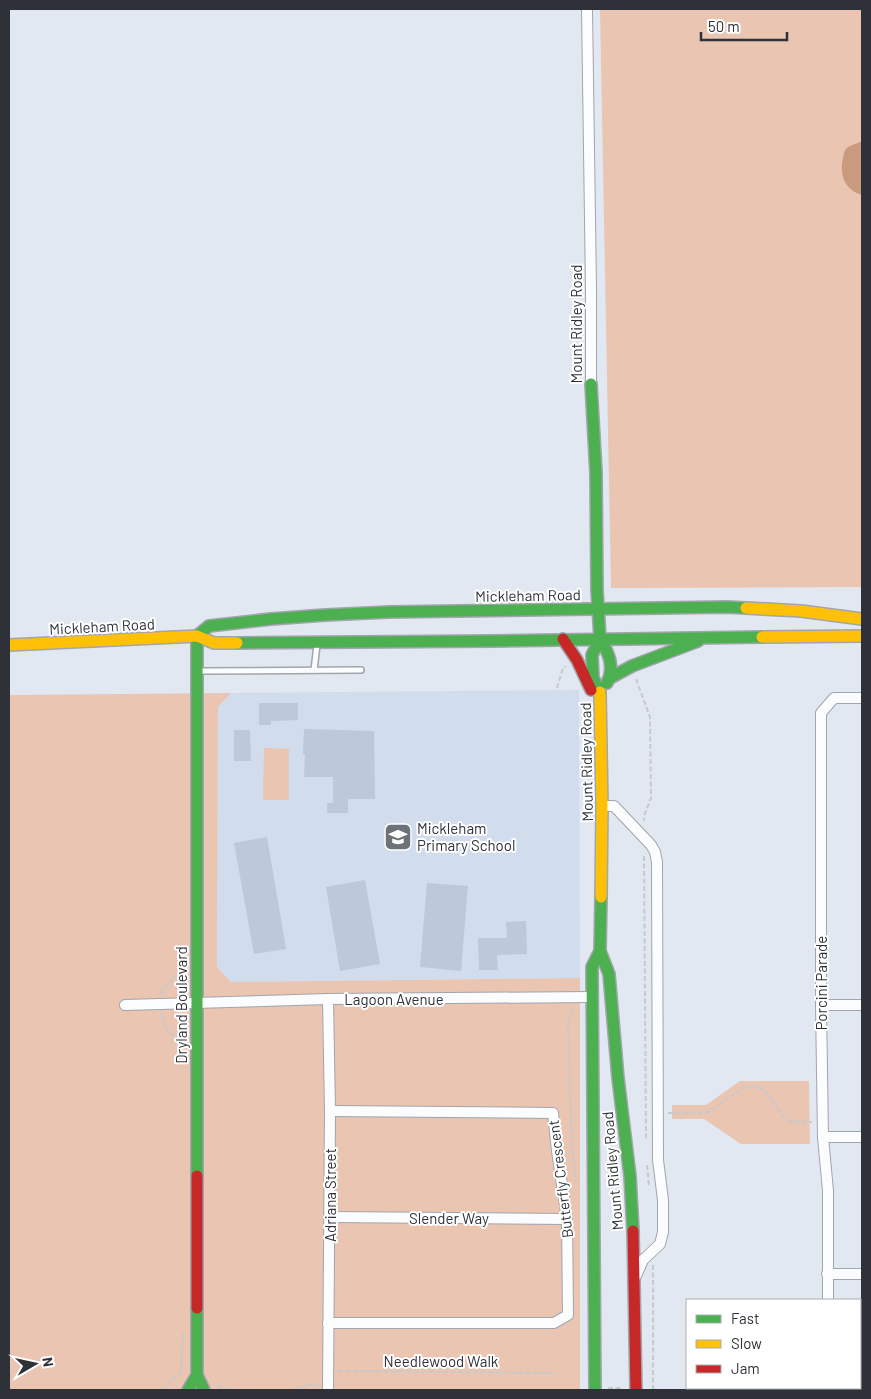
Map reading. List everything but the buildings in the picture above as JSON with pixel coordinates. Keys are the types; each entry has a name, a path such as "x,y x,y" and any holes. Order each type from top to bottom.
{"street":[{"name":"Mount Ridley Road","path":"587,9 591,384 596,473 598,608 600,639 610,656 610,678 600,693"},
{"name":"Mickleham Road","path":"197,636 209,626 325,614 389,612 726,607 802,611 862,619"},
{"path":"317,642 319,628 325,614"},
{"name":"Mickleham Road","path":"9,645 197,636 214,643 862,636"},
{"name":"Dryland Boulevard","path":"197,636 197,1375 204,1390"},
{"path":"610,678 632,666 706,638"},
{"path":"563,639 577,660 600,710"},
{"name":"Mount Ridley Road","path":"600,639 592,655 593,678 600,693 602,806 600,951 608,974 630,1176 636,1390"},
{"name":"Porcini Parade","path":"828,1299 828,1191 822,1137 821,713 834,698 862,698"},
{"path":"602,806 614,806 651,845 655,852 657,872 658,1160 664,1200 664,1232 660,1244 643,1260 634,1279"},
{"name":"Mount Ridley Road","path":"595,1390 586,997 592,967 600,951"},
{"name":"Lagoon Avenue","path":"124,1005 328,999 586,997"},
{"name":"Adriana Street","path":"328,999 330,1111 328,1388"},
{"path":"821,1005 862,1004"},
{"name":"Butterfly Crescent","path":"328,1323 554,1323 568,1315 567,1219 553,1113 330,1111"},
{"path":"822,1137 862,1137"},
{"name":"Slender Way","path":"330,1217 567,1219"},
{"path":"827,1274 862,1274"},
{"path":"188,1390 197,1375"}],"lane":[{"path":"314,670 317,642"},
{"path":"198,671 361,670"}],"path":[{"path":"576,1182 572,1147 568,1020 586,997"},
{"path":"177,1037 183,1042"},
{"path":"645,1113 709,1112 743,1088 748,1087 758,1088 768,1093 781,1113 789,1121 822,1122"},
{"path":"163,1390 176,1376 182,1374 183,1328"},
{"name":"Needlewood Walk","path":"328,1371 554,1373"},
{"path":"294,1390 309,1385 328,1388"}],"shaded area":[{"path":"600,9 862,9 862,587 611,588"},
{"path":"862,141 862,195 847,186 843,176 842,164 846,149"},
{"name":"Mickleham Primary School","path":"579,690 580,978 231,982 217,967 218,707 231,693"},
{"path":"231,693 218,707 217,967 231,982 580,978 580,1390 9,1390 9,695"},
{"path":"264,748 289,749 289,800 263,800"},
{"path":"740,1081 809,1081 810,1144 741,1144 704,1119 672,1119 672,1105 706,1105"}],"traffic: fast":[{"path":"591,384 596,473 597,590 600,639 592,655 593,678 600,692"},
{"path":"197,636 209,626 325,615 389,612 746,608"},
{"path":"197,636 197,1176"},
{"path":"237,643 762,637"},
{"path":"600,639 611,666 607,683"},
{"path":"610,678 632,666 698,641"},
{"path":"601,897 600,951 609,974 618,1078 630,1176 633,1231"},
{"path":"595,1390 592,967 600,951"},
{"path":"197,1308 197,1375 204,1390"},
{"path":"188,1390 197,1375"}],"traffic: slow":[{"path":"746,608 801,611 862,619"},
{"path":"9,645 197,636 214,643 237,643"},
{"path":"762,637 862,636"},
{"path":"600,692 601,897"}],"traffic: jam":[{"path":"563,639 577,660 591,690"},
{"path":"197,1176 197,1308"},
{"path":"633,1231 636,1390"}],"place":[{"name":"Mickleham Primary School","path":"398,837"}]}
